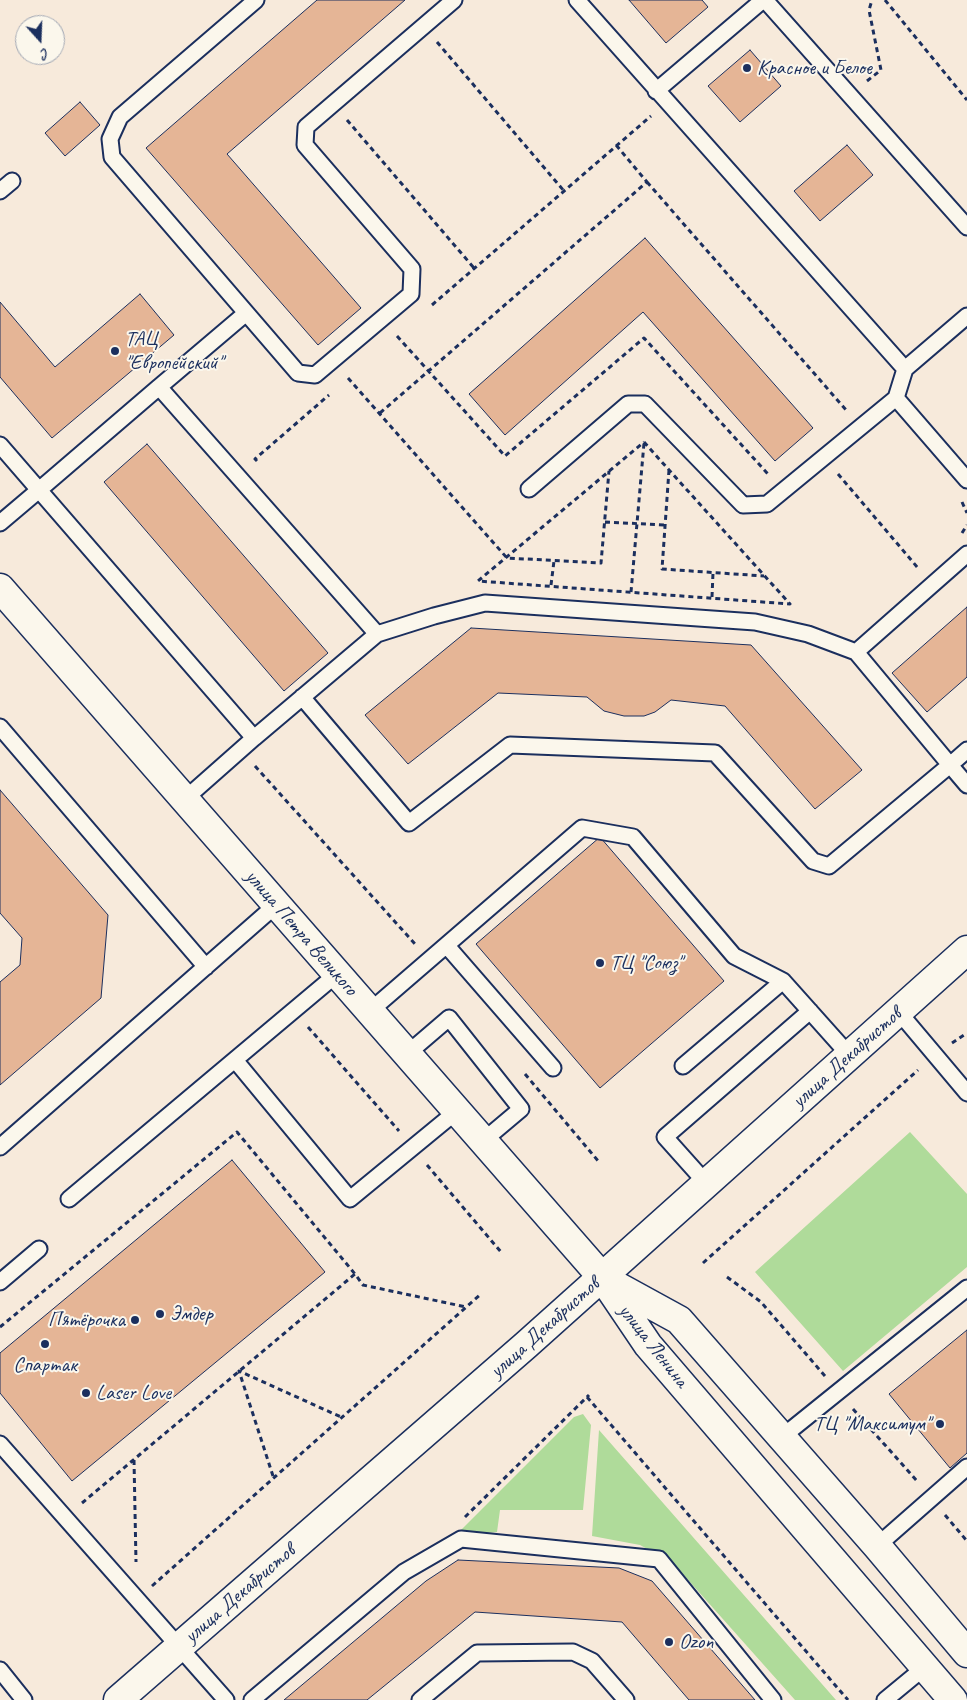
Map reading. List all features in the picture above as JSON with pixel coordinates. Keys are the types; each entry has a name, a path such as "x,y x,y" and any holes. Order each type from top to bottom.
{"main road":[{"name":"улица Петра Великого","path":"0,588 602,1277"},
{"name":"улица Декабристов","path":"118,1700 602,1277 967,950"},
{"name":"улица Ленина","path":"602,1277 679,1320 877,1546 967,1653"},
{"name":"улица Ленина","path":"602,1277 648,1345 953,1700"}],"lane":[{"path":"256,0 120,117 110,139 112,157 245,314 298,373 316,374 411,294 412,269 304,145 306,127 454,0"},
{"path":"577,0 666,103 905,369"},
{"path":"656,91 764,0 967,228"},
{"path":"0,191 12,181"},
{"path":"0,523 245,314"},
{"path":"529,489 628,404 645,404 743,505 767,504 896,398 905,369 967,316"},
{"path":"160,387 377,634"},
{"path":"896,398 967,480"},
{"path":"0,445 254,738"},
{"path":"856,652 967,554"},
{"path":"184,799 377,634 485,602 755,622 808,634 856,652 967,785"},
{"path":"302,697 409,823 510,745 715,753 813,862 829,866 967,750"},
{"path":"0,727 206,967"},
{"path":"370,1011 582,828 633,837 734,956 783,980 850,1056"},
{"path":"0,1147 276,904"},
{"path":"447,946 553,1068"},
{"path":"69,1199 337,974"},
{"path":"683,1066 783,980"},
{"path":"707,1184 665,1138 810,1011"},
{"path":"898,1011 967,1093"},
{"path":"407,1054 449,1018 521,1109 483,1141"},
{"path":"235,1060 350,1199 457,1111"},
{"path":"0,1282 39,1249"},
{"path":"782,1438 967,1288"},
{"path":"0,1444 226,1700"},
{"path":"877,1546 967,1466"},
{"path":"252,1700 404,1572 461,1539 659,1559 773,1700"},
{"path":"420,1700 477,1652 573,1652 592,1661 626,1700"},
{"path":"885,1700 925,1667"},
{"path":"0,1670 24,1700"}],"path":[{"path":"849,95 881,70 870,10 872,0"},
{"path":"885,0 967,100"},
{"path":"423,26 564,191"},
{"path":"425,311 666,103"},
{"path":"333,104 474,268"},
{"path":"616,145 854,418"},
{"path":"380,413 647,182"},
{"path":"390,342 404,330"},
{"path":"341,384 355,372"},
{"path":"348,378 507,558 602,563 610,471"},
{"path":"261,467 255,460 334,391"},
{"path":"478,581 790,604 644,442"},
{"path":"469,584 478,581 507,558 644,442"},
{"path":"631,592 644,442"},
{"path":"844,468 837,474 920,572"},
{"path":"669,470 662,569 764,576"},
{"path":"959,498 966,506 967,513"},
{"path":"605,522 665,525"},
{"path":"961,536 967,525"},
{"path":"551,586 554,561"},
{"path":"712,598 713,573"},
{"path":"294,1010 501,1252"},
{"path":"703,1264 934,1055 967,1033"},
{"path":"0,1327 237,1132 363,1285 466,1307"},
{"path":"75,1509 355,1274"},
{"path":"136,1600 273,1476 481,1294"},
{"path":"239,1372 341,1417"},
{"path":"239,1372 273,1476"},
{"path":"586,1397 848,1700"},
{"path":"134,1460 136,1600"}],"green space":[{"path":"910,1132 967,1194 967,1267 843,1371 755,1272"},
{"path":"583,1414 591,1425 583,1510 500,1510 497,1532 455,1536 574,1417"},
{"path":"599,1430 836,1700 795,1700 673,1563 640,1545 592,1536"}],"building":[{"path":"317,0 405,0 227,154 361,308 318,345 146,148"},
{"path":"629,0 702,0 708,7 666,43"},
{"name":"Красное и Белое","path":"750,50 781,86 740,122 708,86"},
{"path":"80,102 100,125 65,156 45,133"},
{"path":"847,145 873,175 820,221 794,191"},
{"path":"645,238 813,428 775,461 643,312 505,435 469,394"},
{"name":"ТАЦ \"Европейский\"","path":"140,294 174,335 52,438 0,377 0,302 55,367"},
{"path":"147,444 328,653 284,691 104,482"},
{"path":"967,607 967,677 927,712 892,673"},
{"path":"471,628 751,645 862,770 815,809 725,706 671,700 655,712 644,716 624,716 604,711 587,697 498,693 408,764 365,715"},
{"path":"0,790 108,915 101,998 0,1085 0,982 20,965 22,938 0,913"},
{"name":"ТЦ \"Союз\"","path":"600,837 724,981 600,1088 476,944"},
{"name":"Эмдер","path":"232,1160 325,1272 72,1481 0,1393 0,1353"},
{"name":"ТЦ \"Максимум\"","path":"967,1330 967,1453 950,1468 889,1394"},
{"path":"458,1560 619,1568 652,1581 755,1700 689,1700 622,1622 475,1612 367,1700 284,1700 426,1581"}],"place":[{"name":"Красное и Белое","path":"747,68"},
{"name":"ТАЦ \"Европейский\"","path":"115,351"},
{"name":"ТЦ \"Союз\"","path":"600,963"},
{"name":"Эмдер","path":"160,1314"},
{"name":"Пятёрочка","path":"135,1320"},
{"name":"Спартак","path":"45,1344"},
{"name":"Laser Love","path":"86,1393"},
{"name":"ТЦ \"Максимум\"","path":"940,1424"},
{"name":"Ozon","path":"669,1642"}]}
